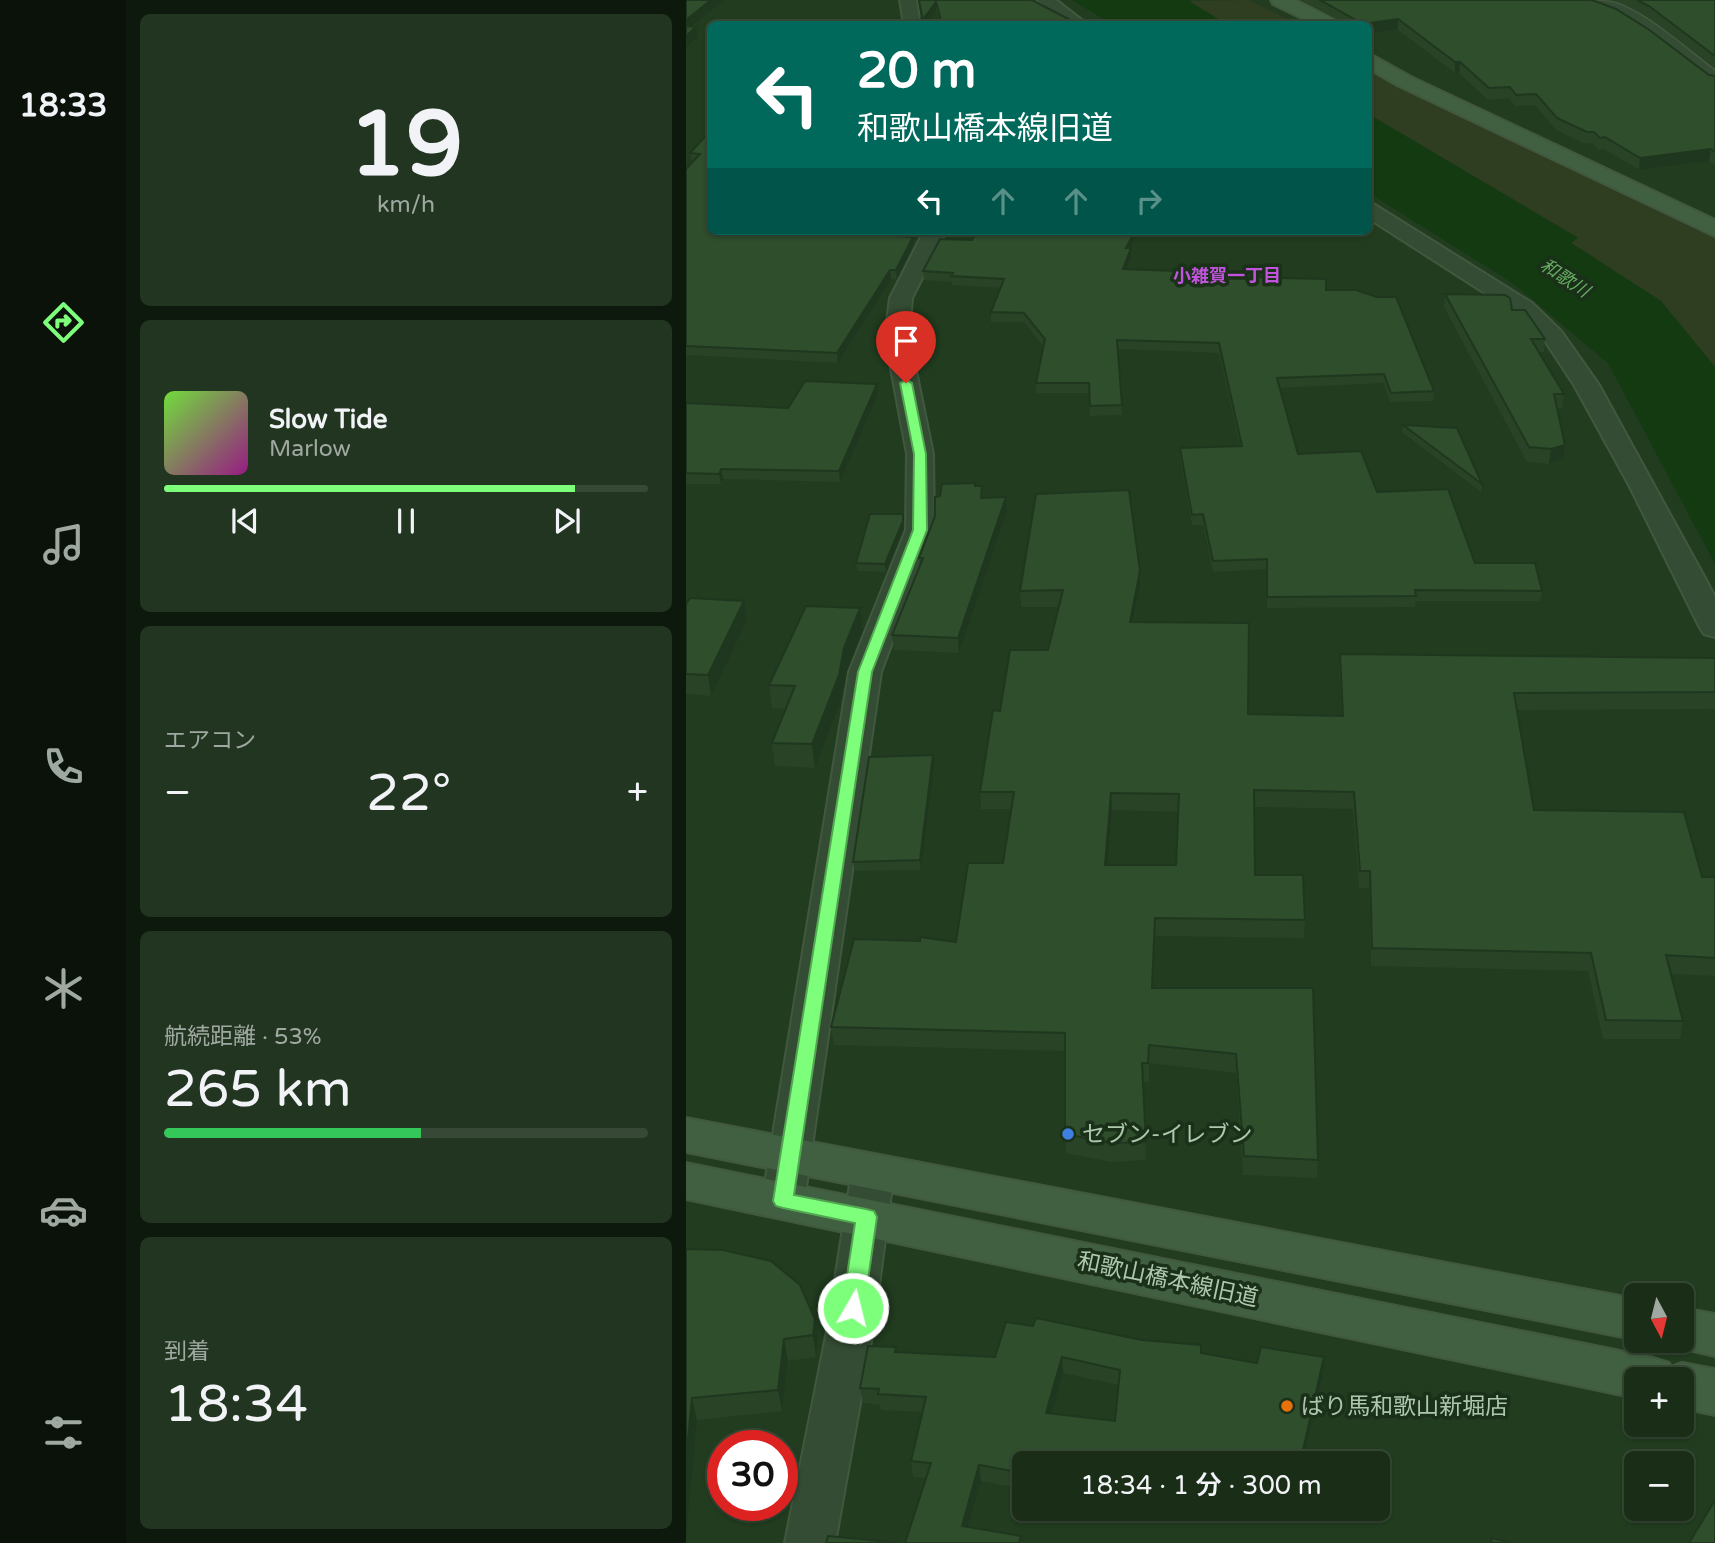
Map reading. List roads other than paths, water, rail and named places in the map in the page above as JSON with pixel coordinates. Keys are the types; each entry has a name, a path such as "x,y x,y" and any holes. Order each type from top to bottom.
{"street":[{"path":"908,0 912,21"},
{"path":"1045,0 1075,21"},
{"path":"1266,0 1305,21"},
{"path":"1280,0 1322,21"},
{"path":"1586,0 1615,8 1715,80"},
{"path":"1372,50 1420,80 1715,216"},
{"path":"1690,61 1715,60"},
{"path":"1372,61 1404,81 1715,229"},
{"path":"1372,212 1547,325 1581,375 1675,542 1715,628"},
{"path":"786,1178 865,672 920,530 920,454 897,337 901,298 933,235"},
{"name":"和歌山橋本線旧道","path":"686,1135 786,1178 869,1194 1624,1318"},
{"name":"和歌山橋本線旧道","path":"686,1181 786,1178"},
{"path":"810,1543 848,1345 869,1194"},
{"name":"和歌山橋本線旧道","path":"869,1194 1624,1373"},
{"path":"1694,1331 1715,1335"},
{"path":"1694,1388 1715,1392"}],"water":[{"path":"1072,0 1193,0 1189,1 1221,21 1107,21"},
{"name":"和歌川","path":"1372,116 1578,238 1571,243 1661,301 1715,367 1715,564 1608,363 1514,284 1372,195"}],"place":[{"name":"セブン-イレブン","path":"1068,1134"},
{"name":"ばり馬和歌山新堀店","path":"1287,1406"}],"district":[{"name":"小雑賀一丁目","path":"1227,276"}]}
